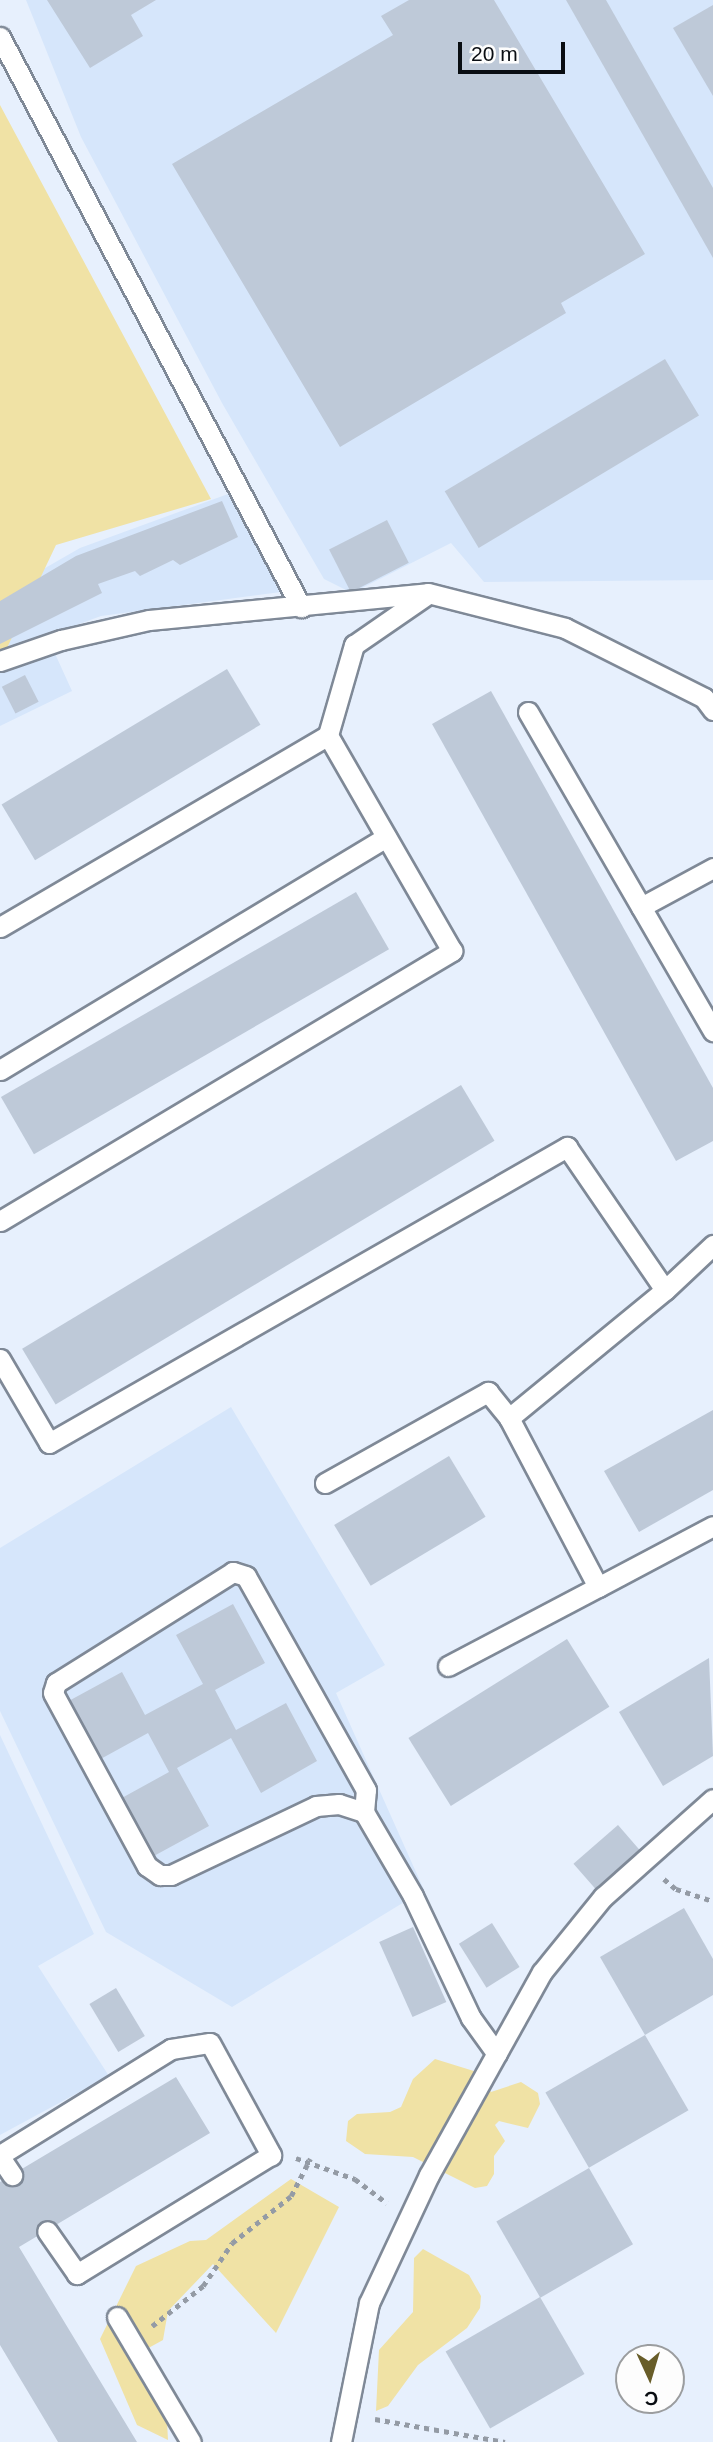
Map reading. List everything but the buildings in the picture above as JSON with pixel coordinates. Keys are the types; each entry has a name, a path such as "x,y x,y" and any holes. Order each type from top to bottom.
{"lane":[{"path":"0,37 300,607"},
{"path":"0,927 328,735 354,645 428,593"},
{"path":"0,661 61,640 149,620 428,593 565,628 704,698 713,710"},
{"path":"528,712 713,1031"},
{"path":"0,1221 452,951 328,735"},
{"path":"0,1070 386,837"},
{"path":"641,906 713,868"},
{"path":"0,1359 49,1443 567,1147 665,1290"},
{"path":"509,1418 665,1290 713,1245"},
{"path":"325,1483 488,1392 509,1418 598,1587"},
{"path":"448,1666 713,1526"},
{"path":"364,1812 339,1804 316,1806 171,1875 160,1875 147,1866 53,1693 56,1682 233,1572 246,1576 366,1790 364,1812 413,1896 471,2018 497,2054"},
{"path":"341,2442 369,2303 408,2219 542,1972 603,1897 713,1799"},
{"path":"12,2175 0,2156 171,2049 210,2043 271,2155 77,2274 47,2231"},
{"path":"117,2317 191,2442"}],"path":[{"path":"643,1861 676,1889 713,1901"},
{"path":"271,2155 310,2159 355,2179 408,2219"},
{"path":"132,2343 203,2286 232,2243 291,2196 310,2159"},
{"path":"347,2413 505,2442"}],"shaded area":[{"path":"26,0 713,0 713,580 484,582 451,543 352,593 324,579 222,403 81,137"},
{"path":"0,105 211,499 56,545 6,650 0,649"},
{"path":"228,494 281,592 101,616 47,636 72,691 0,726 0,594 80,548"},
{"path":"231,1407 385,1665 336,1693 424,1890 232,2007 106,1932 0,1711 0,1548"},
{"path":"0,1735 94,1934 38,1966 109,2076 0,2135"},
{"path":"435,2059 477,2072 491,2092 521,2082 538,2093 540,2104 528,2128 499,2121 495,2125 505,2141 494,2156 494,2174 487,2186 475,2188 413,2157 365,2154 346,2141 348,2121 357,2114 390,2112 401,2107 413,2079"},
{"path":"291,2179 339,2207 276,2333 213,2264 168,2311 163,2340 143,2351 165,2383 168,2440 137,2425 100,2339 136,2266 190,2241 206,2240"},
{"path":"423,2249 469,2275 481,2296 480,2308 467,2328 418,2365 388,2406 376,2411 379,2350 413,2312 414,2258"}]}
